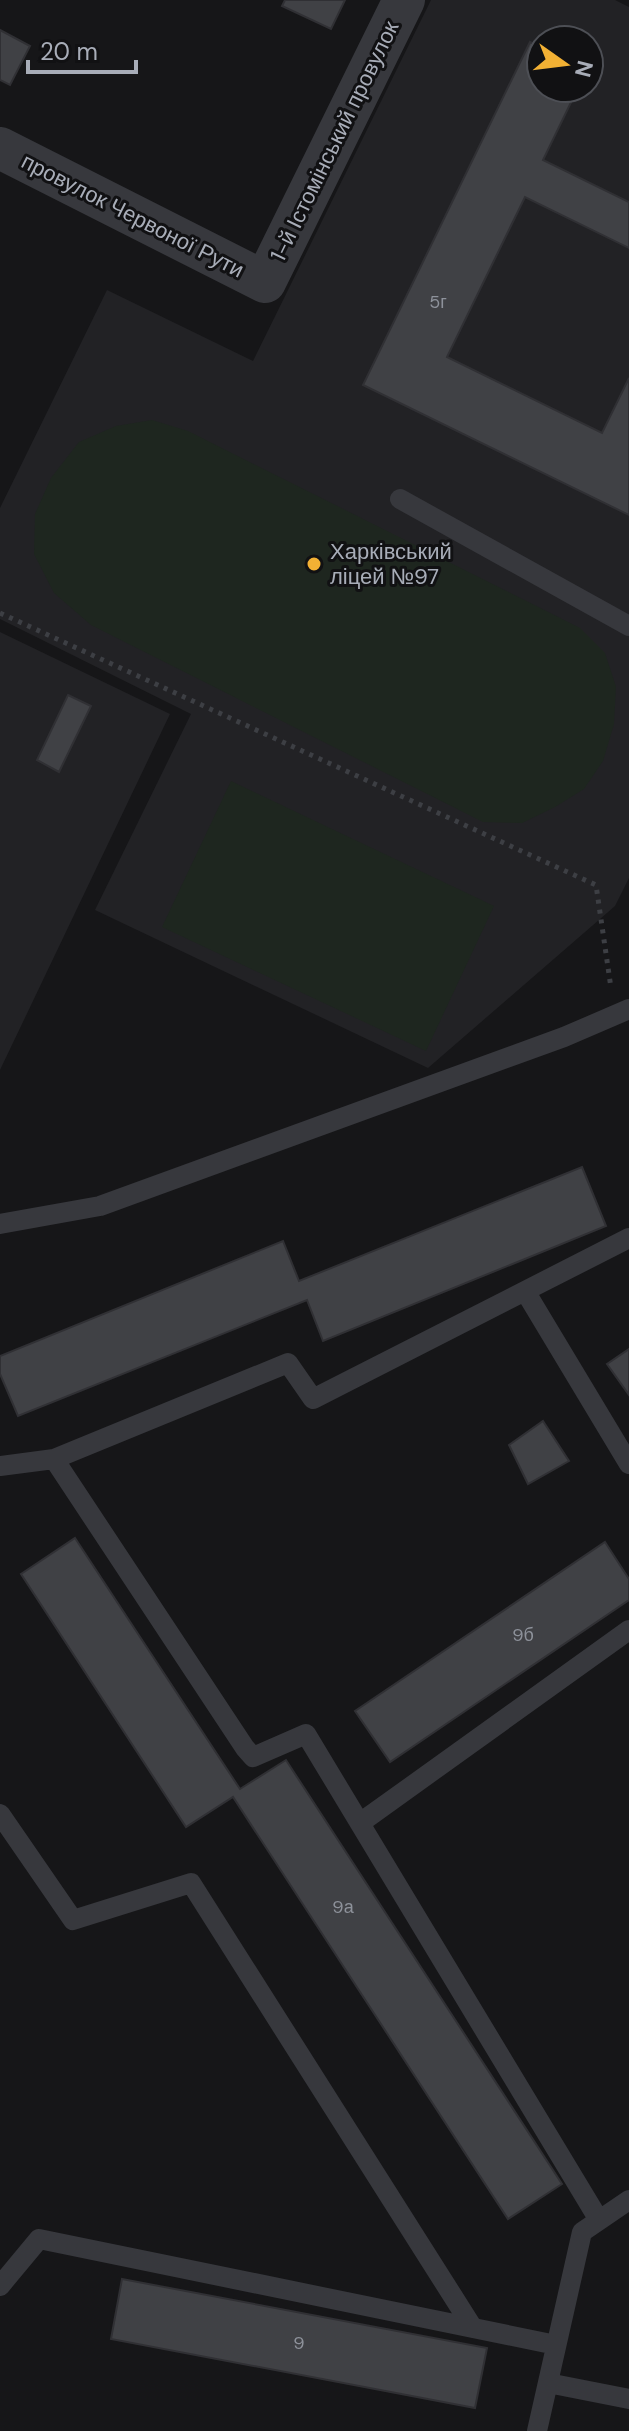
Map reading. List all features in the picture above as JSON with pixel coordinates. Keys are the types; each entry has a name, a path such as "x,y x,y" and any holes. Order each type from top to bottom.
{"street":[{"name":"1-й Істомінський провулок","path":"265,282 404,0"},
{"name":"провулок Червоної Рути","path":"0,148 265,282"}],"lane":[{"path":"400,499 629,626"},
{"path":"0,1224 100,1206 564,1037 622,1012"},
{"path":"0,1466 54,1459 288,1363 313,1399 629,1238"},
{"path":"525,1291 629,1464"},
{"path":"54,1459 253,1757 306,1734 599,2220"},
{"path":"360,1823 629,1630"},
{"path":"0,1814 73,1920 191,1883 473,2328"},
{"path":"537,2431 582,2232 629,2200"},
{"path":"0,2286 39,2239 556,2345"},
{"path":"548,2383 629,2399"}],"path":[{"path":"0,613 596,885 622,1012"}],"shaded area":[{"name":"Харківський ліцей №97","path":"431,0 615,0 629,7 629,878 615,906 428,1068 95,910 191,714 0,619 0,508 107,290 253,361"},
{"path":"152,420 188,431 580,628 605,653 616,687 614,724 603,761 584,789 522,823 483,822 91,625 54,593 34,554 35,514 51,478 79,442 116,426"},
{"path":"0,632 170,714 0,1070"},
{"path":"231,781 494,906 426,1051 162,927"}],"building":[{"path":"285,0 345,0 331,29 282,6"},
{"path":"0,30 30,46 10,85 0,80"},
{"path":"525,52 525,104 570,104 543,160 629,202 629,248 525,197 447,357 602,433 629,378 629,515 363,385"},
{"path":"68,695 91,706 59,772 37,760"},
{"path":"582,1167 606,1226 323,1341 307,1300 18,1416 0,1374 0,1356 283,1241 299,1281"},
{"path":"629,1349 629,1395 607,1364"},
{"path":"543,1421 569,1461 528,1484 509,1445"},
{"path":"75,1538 240,1789 286,1760 562,2184 508,2219 233,1797 186,1827 21,1574"},
{"path":"605,1542 629,1579 629,1600 390,1762 355,1711"},
{"path":"122,2279 487,2348 475,2408 111,2339"}],"place":[{"name":"Харківський ліцей №97","path":"314,564"}]}
